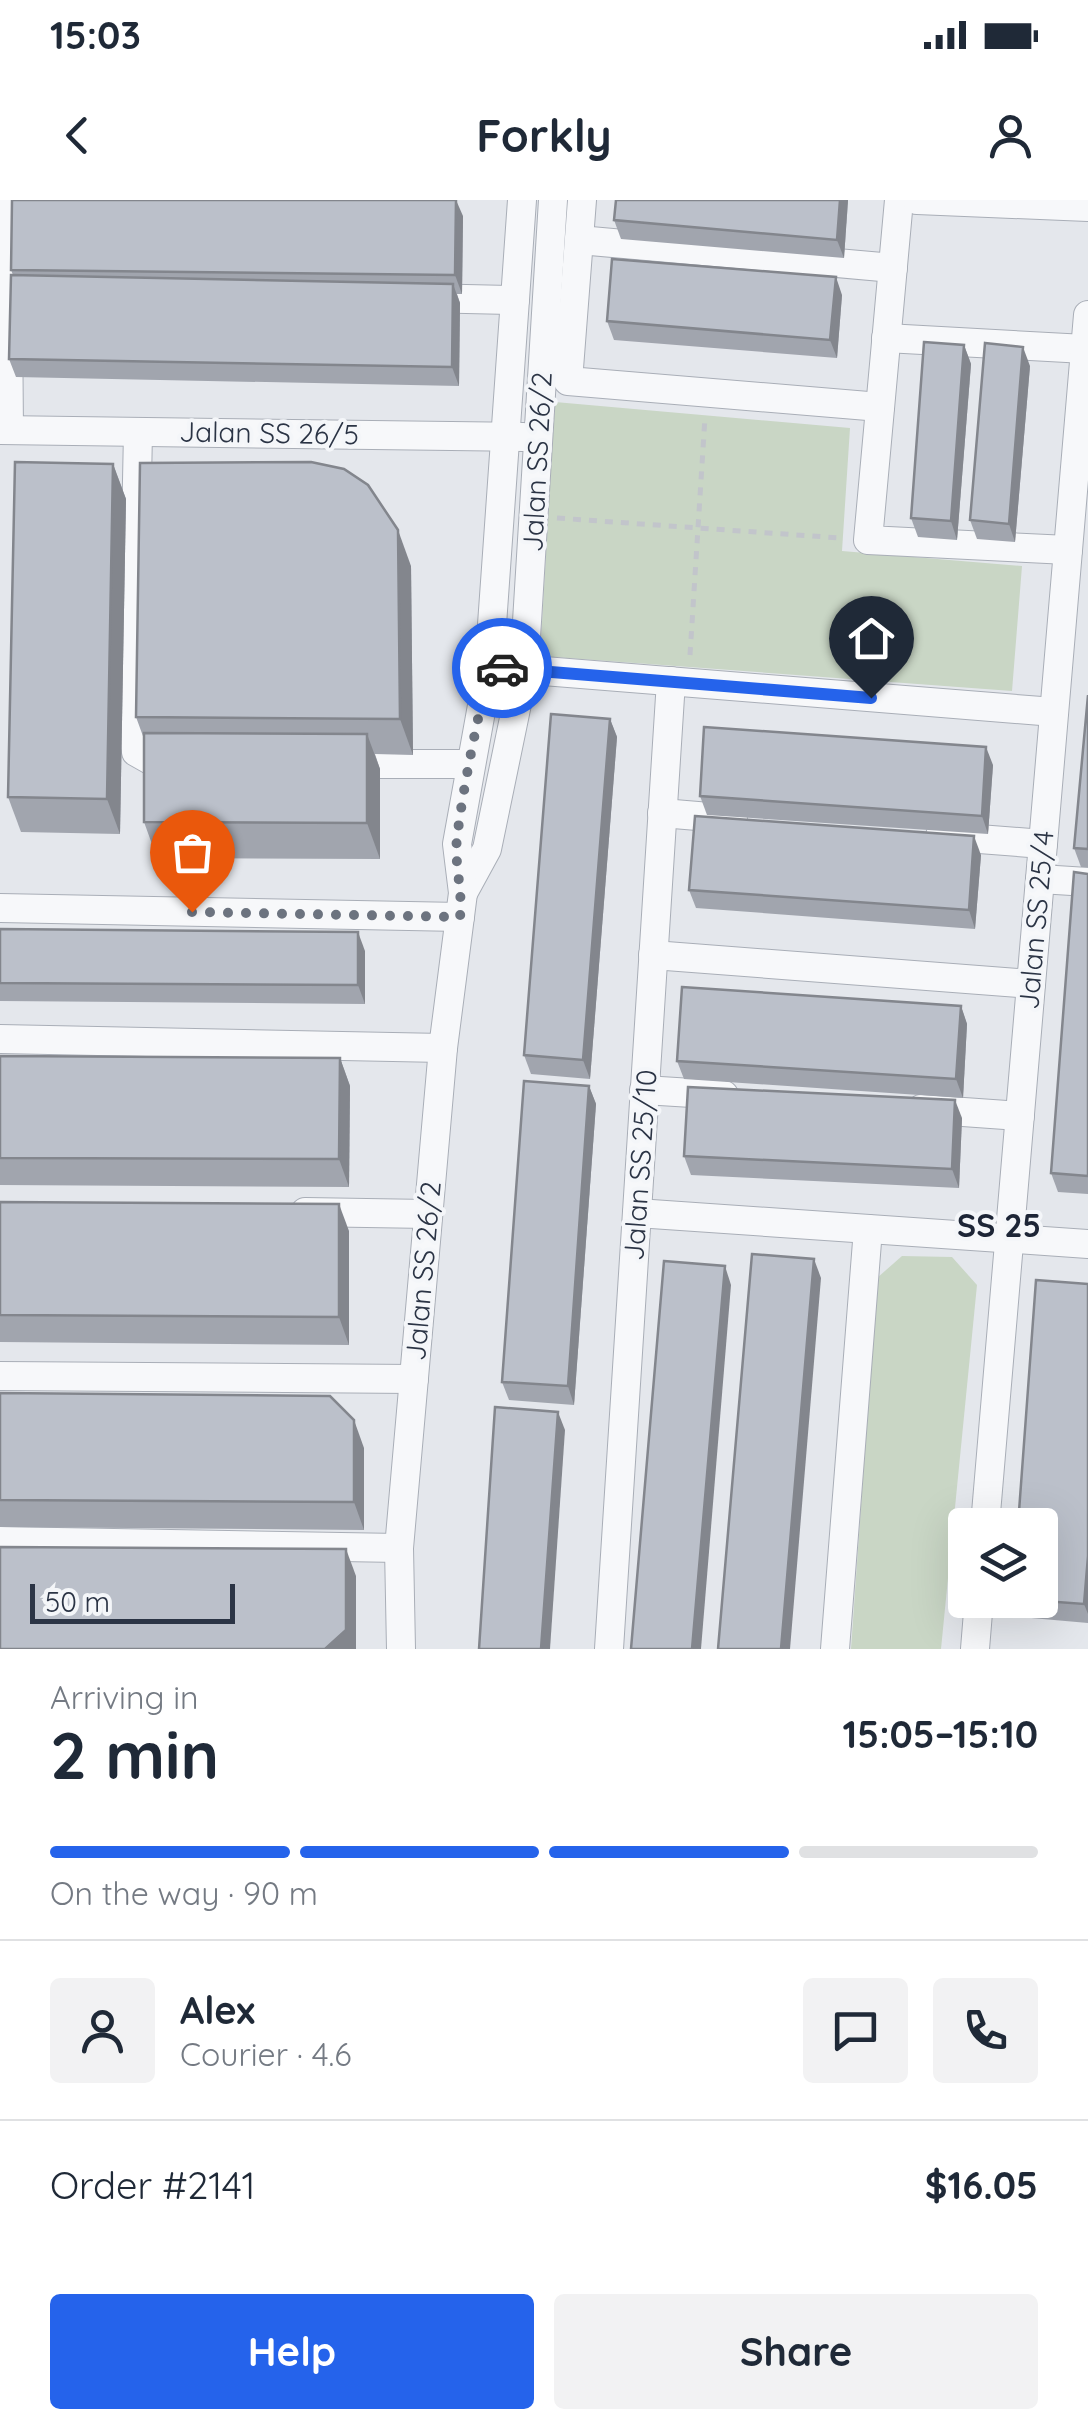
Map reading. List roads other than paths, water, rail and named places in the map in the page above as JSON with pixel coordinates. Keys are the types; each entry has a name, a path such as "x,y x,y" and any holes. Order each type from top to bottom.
{"street":[{"path":"4,430 7,200"},
{"name":"Jalan SS 26/2","path":"401,1649 399,1548 443,1048 461,905 456,844 489,667 522,200"},
{"name":"Jalan SS 26/2","path":"461,905 488,849 524,670 553,200"},
{"path":"582,200 568,381 880,407"},
{"path":"899,200 868,540 1068,550"},
{"path":"916,200 1088,207"},
{"path":"579,240 893,268"},
{"path":"4,292 75,292"},
{"path":"400,298 516,300"},
{"name":"Jalan SS 25/4","path":"987,1508 1068,550 1080,500 1088,316"},
{"path":"886,338 1085,349"},
{"path":"982,380 985,343"},
{"name":"Jalan SS 26/5","path":"4,430 539,436"},
{"path":"138,432 132,725 136,752 159,765 199,765"},
{"path":"969,545 972,508"},
{"path":"489,667 1054,712"},
{"name":"Jalan SS 25/10","path":"610,1649 662,813 679,682"},
{"path":"318,764 469,764"},
{"path":"662,813 760,822"},
{"path":"916,834 1043,844"},
{"path":"1040,879 1088,882"},
{"path":"0,908 461,905"},
{"path":"653,955 1031,984"},
{"path":"0,1039 443,1048"},
{"path":"644,1090 743,1097"},
{"path":"901,1108 1020,1116"},
{"path":"272,1212 428,1214"},
{"path":"637,1213 1088,1244"},
{"path":"835,1649 868,1229"},
{"path":"0,1376 414,1379"},
{"path":"0,1541 399,1548"},
{"path":"975,1649 978,1618"}],"district":[{"name":"SS 25","path":"999,1226"}]}
